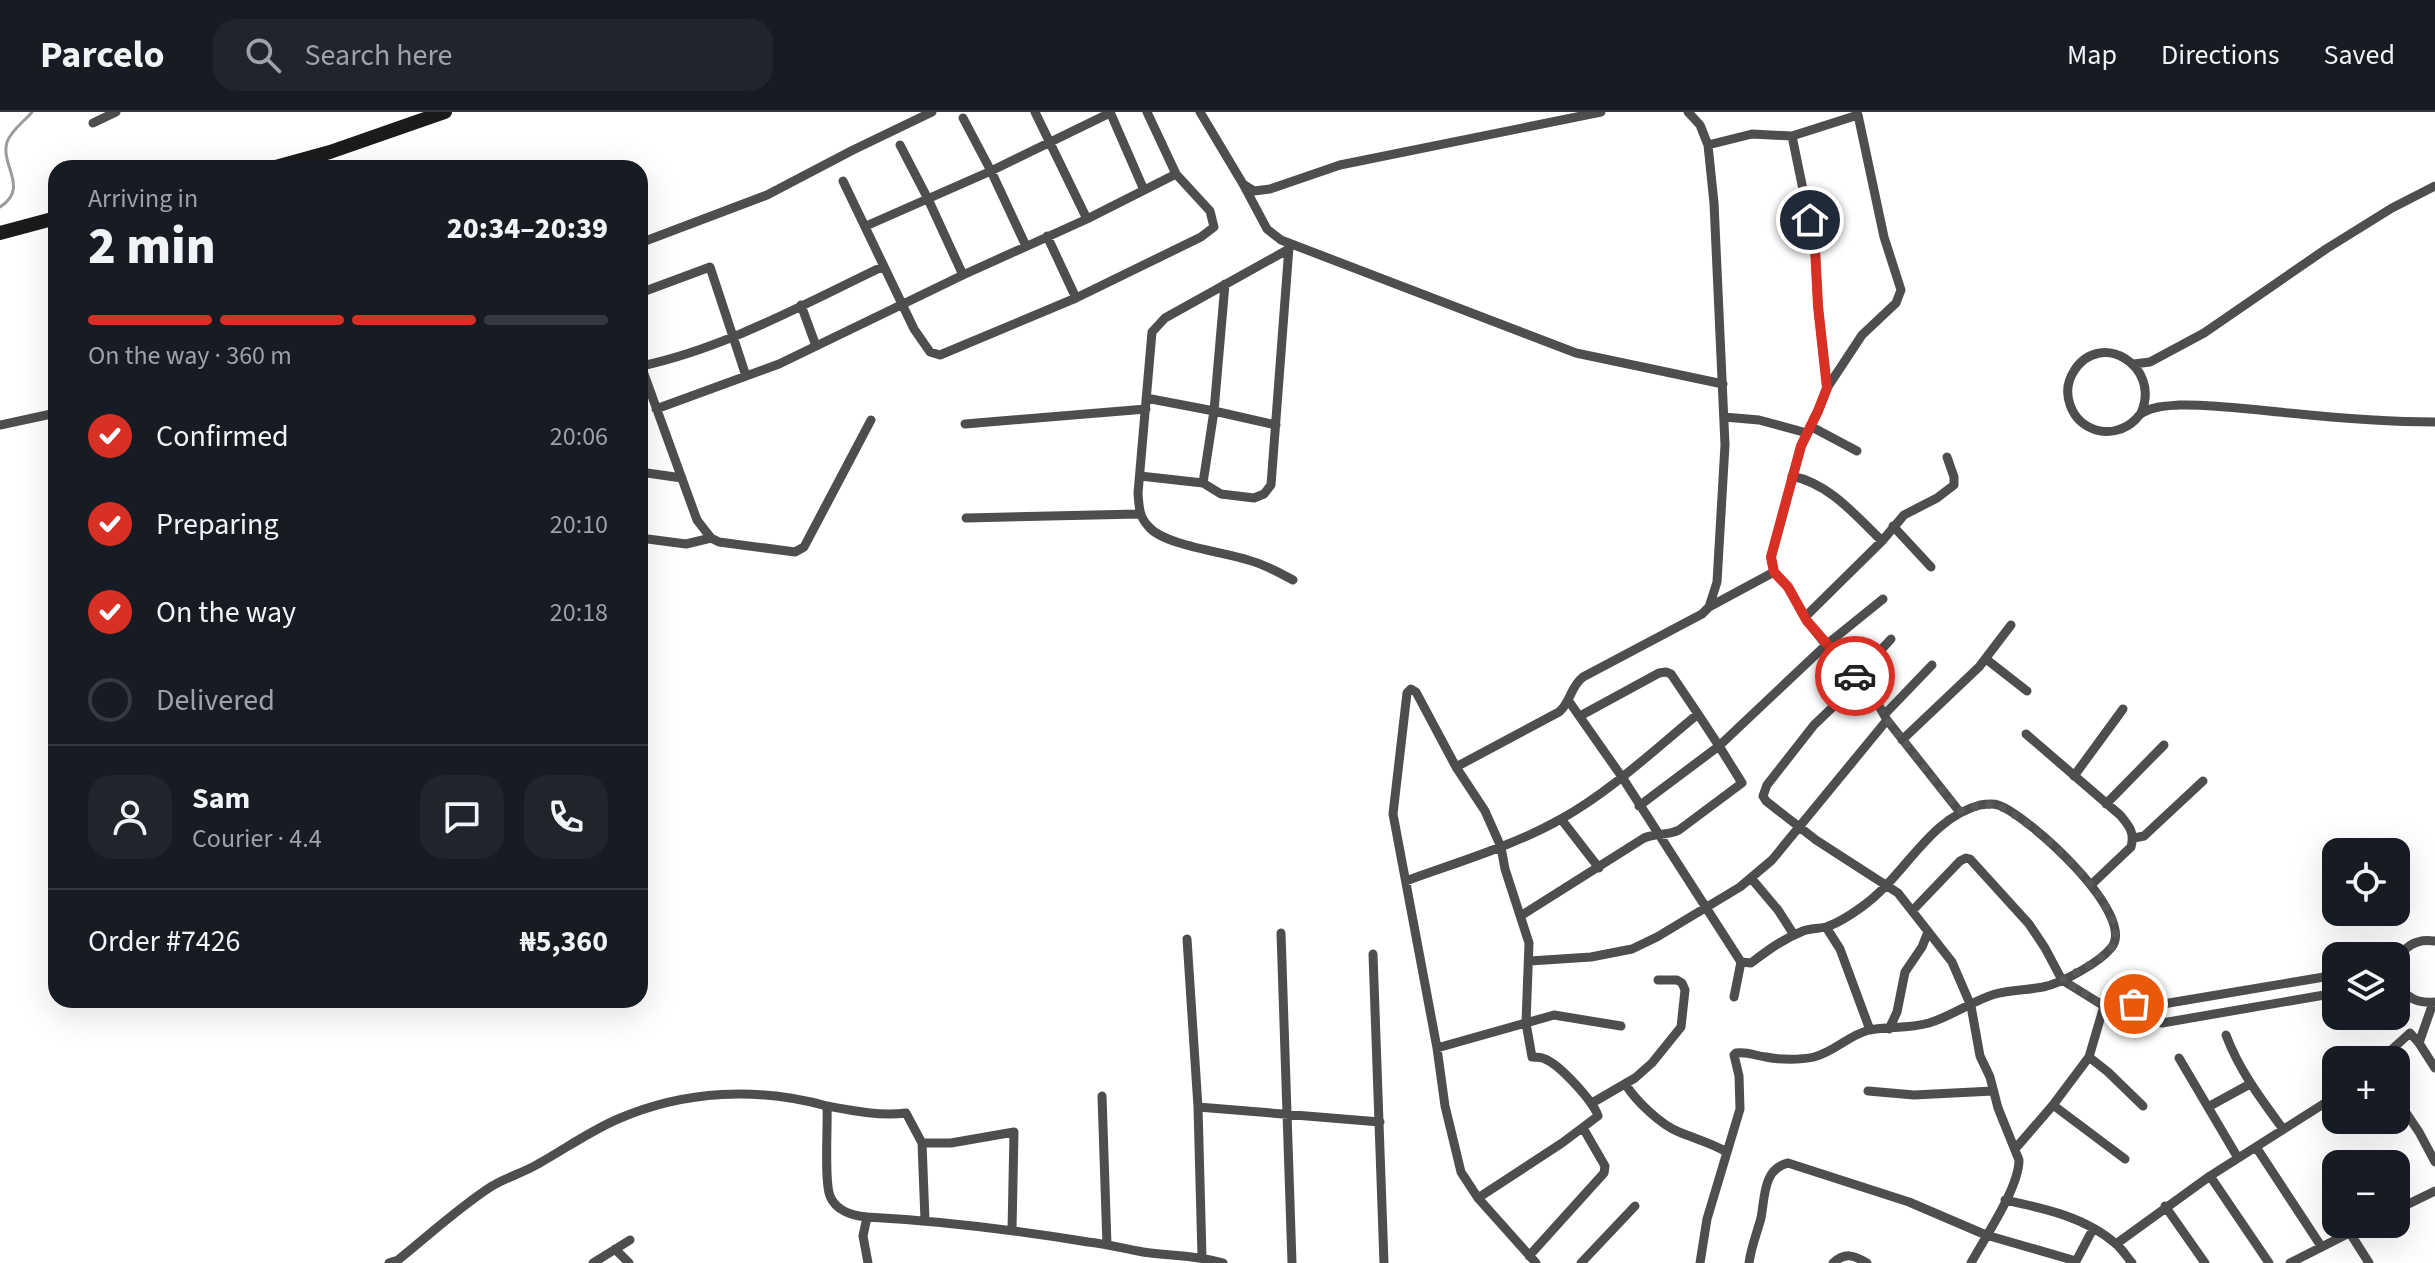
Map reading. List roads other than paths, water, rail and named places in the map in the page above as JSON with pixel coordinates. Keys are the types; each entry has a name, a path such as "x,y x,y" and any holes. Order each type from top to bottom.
{"street":[{"path":"93,123 116,112"},
{"path":"301,160 445,112"},
{"path":"648,240 767,195 932,112"},
{"path":"1035,112 1087,219"},
{"path":"843,181 914,329 927,348 940,355 1076,298 1201,237 1214,227 1210,211 1176,174 1147,112"},
{"path":"1200,112 1267,229 1289,246 1576,353 1723,384"},
{"path":"1243,184 1254,191 1270,189 1340,165 1601,112"},
{"path":"1688,112 1700,125 1708,145 1723,384 1725,445 1717,582 1709,607"},
{"path":"866,226 991,171 1110,113 1144,190"},
{"path":"1708,145 1752,134 1792,136 1858,115 1884,237 1901,290 1896,303 1862,335 1827,388 1801,446 1771,557 1774,572 1788,587 1805,617 1874,697 1902,740 1959,811"},
{"path":"963,118 1026,246"},
{"path":"1792,136 1815,248 1827,388"},
{"path":"900,145 963,275"},
{"path":"656,409 779,364 1176,174"},
{"path":"2134,364 2150,362 2204,333 2326,249 2392,208 2435,186"},
{"path":"0,233 48,220"},
{"path":"1047,236 1076,298"},
{"path":"1289,246 1165,318 1152,332 1139,514 1150,529 1162,538 1250,560 1293,580"},
{"path":"1140,476 1203,483 1221,494 1254,498 1264,494 1271,485 1289,246"},
{"path":"648,363 664,362 734,336 884,266"},
{"path":"648,290 710,267 746,376"},
{"path":"1203,483 1214,411 1225,284"},
{"path":"801,305 816,346"},
{"path":"2110,353 2134,364 2146,387 2145,405 2141,413 2121,430 2104,432 2087,426 2074,414 2068,398 2069,380 2073,372 2093,356 2110,353"},
{"path":"648,385 697,520 711,538 719,542 795,552 804,547 871,420"},
{"path":"965,424 1146,403 1214,411 1276,425"},
{"path":"2141,413 2163,406 2196,405 2344,419 2435,422"},
{"path":"0,425 48,415"},
{"path":"1724,417 1809,430 1857,451"},
{"path":"1805,617 1910,510 1937,498 1954,485 1947,457"},
{"path":"648,473 682,478"},
{"path":"1792,476 1811,481 1834,496 1882,541"},
{"path":"966,518 1139,514"},
{"path":"1893,526 1931,567"},
{"path":"648,539 686,544 711,538"},
{"path":"1456,767 1559,712 1565,707 1575,682 1583,677 1774,572"},
{"path":"1639,806 1719,746 1826,645 1883,599"},
{"path":"1902,740 1986,659 2011,625"},
{"path":"1891,639 1814,725 1763,790 1763,796 1800,827 1898,893 1952,962 1971,1006 1980,1056 2015,1149 2019,1168 1971,1263"},
{"path":"1986,659 2027,691"},
{"path":"1530,961 1591,957 1632,949 1740,887 1772,860 1932,665"},
{"path":"1522,915 1644,838 1679,830 1742,783 1671,674 1659,673 1580,716"},
{"path":"1478,1198 1598,1116 1592,1103 1573,1082 1545,1058 1532,1057 1526,1023 1529,943 1501,847 1485,811 1456,767 1416,692 1411,689 1407,693 1393,814 1445,1106 1461,1172 1478,1198 1532,1259 1604,1173 1605,1166 1583,1128"},
{"path":"1568,700 1622,777 1741,962 1734,997"},
{"path":"2074,776 2123,709"},
{"path":"1406,881 1501,847 1561,819 1622,777 1698,714"},
{"path":"2026,734 2120,815 2132,830 2134,838 2131,847 2091,885"},
{"path":"2106,804 2164,745"},
{"path":"2134,838 2144,836 2203,781"},
{"path":"1700,1263 1707,1219 1740,1109 1736,1053 1747,1052 1767,1058 1814,1057 1856,1034 1925,1024 2000,993 2046,986 2062,980 2109,951 2115,943 2116,933 2102,898 2091,885 2026,822 1992,804 1959,811 1915,852 1887,885 1846,918 1826,927 1806,929 1777,944 1751,963 1741,962"},
{"path":"1561,819 1599,868"},
{"path":"1912,911 1960,861 1970,859 2029,924 2062,980 2104,1006"},
{"path":"1751,878 1794,935"},
{"path":"1826,927 1843,957 1870,1030"},
{"path":"1889,1029 1897,1012 1905,972 1928,932"},
{"path":"1281,933 1292,1263"},
{"path":"1187,939 1198,1107 1202,1257"},
{"path":"2410,946 2422,940 2435,941"},
{"path":"1373,954 1384,1263"},
{"path":"2015,1149 2089,1057 2104,1006 2111,1002 2157,1005 2322,977"},
{"path":"1592,1103 1626,1085 1652,1063 1681,1027 1685,990 1682,983 1658,980"},
{"path":"2157,1005 2162,1023 2322,995"},
{"path":"2410,997 2423,1003 2434,1003 2419,1043"},
{"path":"1437,1048 1554,1015 1621,1026"},
{"path":"2396,1046 2410,1033 2435,1068"},
{"path":"2226,1035 2250,1084 2283,1129"},
{"path":"2089,1057 2143,1106"},
{"path":"2179,1058 2238,1158"},
{"path":"2208,1107 2250,1084"},
{"path":"1626,1085 1635,1099 1672,1128 1727,1152"},
{"path":"1868,1091 1914,1095 1993,1091"},
{"path":"389,1263 398,1260 490,1187 536,1166 618,1119 665,1103 705,1095 796,1097 862,1112 906,1113 922,1143 925,1220"},
{"path":"1102,1096 1107,1245"},
{"path":"2053,1105 2125,1159"},
{"path":"2116,1244 2165,1206 2322,1105"},
{"path":"827,1106 830,1196 853,1216 925,1220 1012,1231 1146,1252 1202,1257 1223,1263"},
{"path":"1198,1107 1380,1122"},
{"path":"2410,1119 2435,1162"},
{"path":"922,1143 951,1143 1014,1132 1012,1231"},
{"path":"2256,1147 2321,1246"},
{"path":"1749,1263 1770,1176 1778,1165 1788,1163 1909,1202 1986,1235 2075,1262 2093,1229"},
{"path":"2210,1176 2269,1263"},
{"path":"2410,1203 2435,1191"},
{"path":"2005,1200 2043,1208 2081,1222 2116,1244 2132,1263"},
{"path":"1581,1263 1635,1206"},
{"path":"2165,1206 2205,1263"},
{"path":"867,1217 863,1236 868,1263"},
{"path":"2290,1263 2339,1238"},
{"path":"2353,1238 2369,1263"},
{"path":"593,1263 630,1240"},
{"path":"615,1249 629,1263"},
{"path":"1833,1263 1847,1255 1867,1263"}],"waterway":[{"path":"0,207 9,200 14,184 7,160 7,142 32,112"}]}
